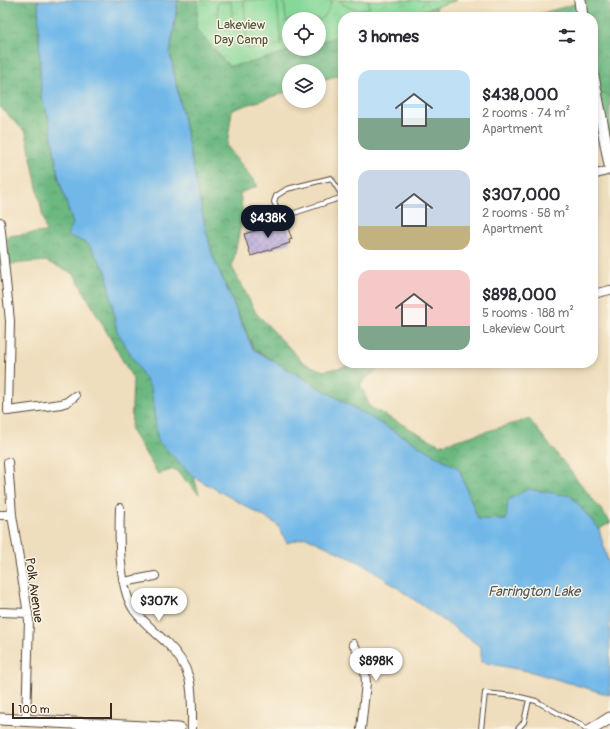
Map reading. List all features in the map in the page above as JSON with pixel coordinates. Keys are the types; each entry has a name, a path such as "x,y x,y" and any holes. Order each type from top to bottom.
{"street":[{"path":"580,0 581,12"},
{"path":"598,102 610,165"},
{"path":"598,174 610,170"},
{"path":"0,222 10,322 8,411 61,404 67,402 75,396"},
{"path":"598,293 610,290"},
{"name":"Polk Avenue","path":"8,462 12,515 28,613 26,721"},
{"path":"120,508 118,534 127,595 133,609 172,647 186,667 192,690 192,729"},
{"path":"0,515 12,515"},
{"path":"124,582 155,576"},
{"path":"0,612 28,613"},
{"path":"353,644 364,660 366,684 361,729"},
{"path":"592,729 610,718"},
{"path":"0,719 179,729"}],"lane":[{"path":"338,190 330,178 287,189 276,196 274,202 277,209 283,213 291,214 338,199"},
{"path":"481,729 485,693 516,696 536,701 580,724 585,729"},
{"path":"518,729 524,722 529,700"}],"green space":[{"path":"0,0 38,0 41,98 48,115 59,179 73,224 106,271 117,331 151,389 158,441 194,477 199,494 174,469 158,474 131,430 133,379 74,274 46,261 10,264 7,236 46,232 26,133 0,107"},
{"path":"178,0 198,0 196,29 229,66 253,62 282,53 282,56 326,56 326,40 338,36 338,75 326,79 326,64 282,64 282,93 232,110 227,146 258,186 240,193 243,215 232,267 256,313 304,363 323,371 338,368 379,368 360,384 370,407 440,445 529,419 610,521 610,523 599,529 571,496 506,520 478,519 458,469 254,349 213,257 205,226 170,53"},
{"name":"Lakeview Day Camp","path":"198,0 457,0 418,12 338,12 338,36 326,40 326,12 282,12 282,53 253,62 229,66 196,29"},
{"path":"244,0 277,0 281,45 247,48"},
{"path":"284,0 332,0 326,14 326,12 285,12"},
{"path":"339,0 369,0 369,8 349,8"},
{"path":"588,0 610,0 610,151 598,99 598,12 546,12"},
{"path":"231,2 233,29 220,30 217,3"},
{"path":"436,7 438,12 419,12"}],"water":[{"name":"Farrington Lake","path":"38,0 178,0 170,53 205,226 213,257 253,349 459,469 478,519 506,520 508,500 528,489 571,496 599,529 608,561 610,563 610,695 532,672 481,662 481,647 365,565 306,537 287,543 277,524 194,477 158,441 151,389 117,331 106,271 88,244 67,235 73,224 59,179 48,115 41,98"}],"building":[{"path":"276,211 283,216 280,221 271,219"},
{"path":"286,223 292,239 289,240 290,243 251,256 244,234"}]}
